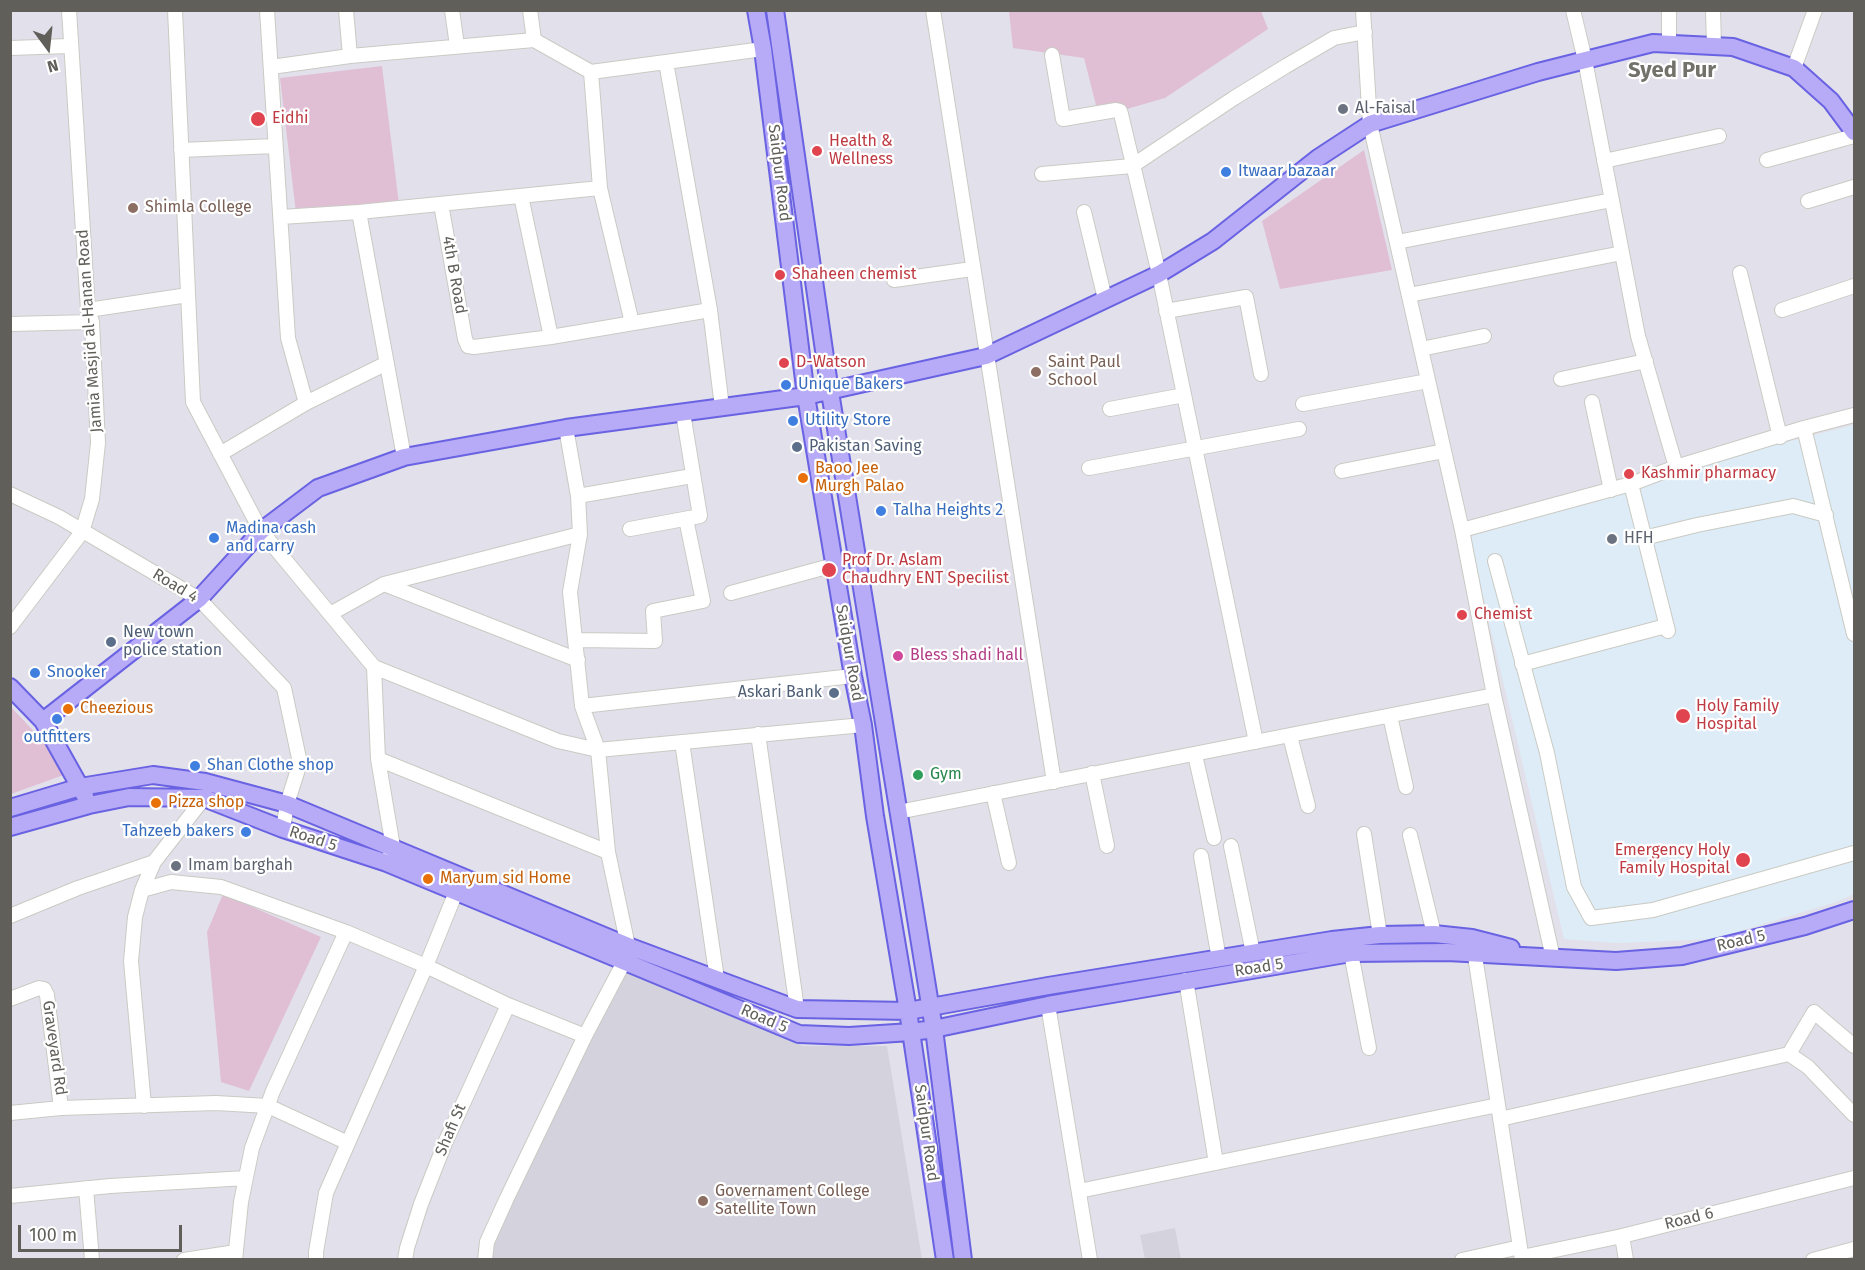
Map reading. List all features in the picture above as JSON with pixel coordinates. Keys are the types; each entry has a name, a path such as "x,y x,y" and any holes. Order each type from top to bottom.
{"main road":[{"name":"Saidpur Road","path":"756,10 763,49 806,396 862,725 945,1260"},
{"name":"Saidpur Road","path":"775,10 830,392 934,1029 963,1260"},
{"path":"44,721 199,599 261,531 318,488 404,457 566,428 830,392 986,356 1158,274 1213,241 1318,158 1370,124 1585,60 1653,43 1732,47 1794,68 1849,116 1854,134"},
{"path":"10,687 44,721 89,805"},
{"name":"Road 5","path":"10,808 80,787 153,775 205,782 287,804 390,855 456,892 626,953 717,979 797,1010 908,1011 1220,958 1332,940 1380,935 1434,934 1474,946 1553,958 1616,961 1682,956 1805,926 1854,910"},
{"name":"Road 5","path":"10,827 89,805 129,797 204,798 283,830 390,855 626,953 799,1034 849,1036 911,1032 1186,980 1351,953 1474,946"}],"street":[{"name":"Jamia Masjid al-Hanan Road","path":"10,627 82,532 92,499 98,443 69,10"},
{"path":"175,10 193,402 261,531 374,668 558,741 598,750 862,725"},
{"path":"267,10 288,338 306,403"},
{"path":"346,10 350,56"},
{"path":"452,10 457,46"},
{"path":"530,10 534,40"},
{"path":"933,10 1054,782"},
{"path":"1363,10 1370,124 1462,530 1494,695 1553,958"},
{"path":"1573,10 1585,60 1638,336 1676,467"},
{"path":"1669,10 1669,44"},
{"path":"1713,10 1714,46"},
{"path":"1794,68 1815,10"},
{"path":"1042,174 1132,166 1234,98 1334,38 1365,32"},
{"path":"271,67 350,56 534,40 591,72 763,49"},
{"path":"10,48 70,46"},
{"path":"1052,56 1062,117 1066,120 1120,111 1166,311 1256,742"},
{"path":"666,62 710,310 722,407"},
{"path":"591,72 600,188 632,323"},
{"path":"1767,160 1854,134"},
{"path":"1604,161 1719,136"},
{"path":"181,150 275,146"},
{"path":"281,217 359,212 600,188"},
{"path":"1808,201 1854,188"},
{"path":"521,196 551,337 710,310"},
{"path":"1397,242 1612,200"},
{"name":"4th B Road","path":"441,204 465,339 468,345 474,347 551,337"},
{"path":"359,212 404,457"},
{"path":"1084,212 1105,299"},
{"path":"1409,295 1622,253"},
{"path":"894,280 972,269"},
{"path":"1740,273 1780,436"},
{"path":"1782,310 1854,286"},
{"path":"10,324 90,316 188,295"},
{"path":"1166,311 1246,297 1261,374"},
{"path":"1421,349 1484,336"},
{"path":"1560,379 1646,361"},
{"path":"220,454 306,403 387,363"},
{"path":"1303,404 1428,381"},
{"path":"1110,409 1184,395"},
{"path":"1592,402 1611,489"},
{"path":"630,529 700,516 682,413"},
{"path":"1462,530 1631,484 1676,467 1804,428 1854,416"},
{"path":"485,1260 487,1242 506,1200 626,953 608,852 598,750 582,706 570,592 580,534 578,496 566,428"},
{"path":"1804,428 1854,634"},
{"path":"1089,468 1299,429"},
{"path":"1342,471 1444,451"},
{"path":"578,496 692,476"},
{"path":"1522,664 1667,628 1631,484"},
{"name":"Road 4","path":"10,494 59,517 199,599 284,688 300,763 287,804 283,830"},
{"path":"1644,538 1793,506 1826,515"},
{"path":"576,639 655,641 653,611 703,601 686,519"},
{"path":"330,614 384,584 580,534"},
{"path":"1495,561 1547,753 1574,887 1591,918 1653,910 1854,853"},
{"path":"731,593 834,565"},
{"path":"384,584 578,660"},
{"path":"374,668 378,759 390,855"},
{"path":"582,706 853,676"},
{"path":"898,812 1494,695"},
{"path":"1390,716 1406,787"},
{"path":"758,734 797,1010"},
{"path":"1290,736 1308,806"},
{"path":"682,742 717,979"},
{"path":"1195,755 1214,838"},
{"path":"378,759 608,852"},
{"path":"1092,773 1107,846"},
{"path":"993,793 1009,862"},
{"path":"144,1106 131,961 135,917 142,890 154,862 204,798"},
{"path":"1364,834 1380,935"},
{"path":"1410,835 1434,934"},
{"path":"1231,846 1253,953"},
{"path":"1201,856 1220,958"},
{"path":"10,916 78,888 154,862"},
{"path":"142,890 171,882 221,886 346,932 426,966 508,1005 585,1036"},
{"path":"316,1260 326,1193 456,892"},
{"path":"184,1260 235,1256 252,1148 268,1106 346,932"},
{"path":"1474,946 1521,1254"},
{"path":"1351,953 1369,1048"},
{"path":"1186,980 1216,1163"},
{"name":"Graveyard Rd","path":"10,999 39,988 44,989 47,995 61,1108"},
{"name":"Shafi St","path":"405,1260 421,1204 445,1143 508,1005"},
{"path":"1048,1005 1090,1260"},
{"path":"1500,1119 1789,1054 1814,1012 1854,1046"},
{"path":"1789,1054 1808,1067 1854,1114"},
{"path":"10,1113 61,1108 216,1103 268,1106 348,1143"},
{"path":"1079,1191 1498,1105"},
{"path":"10,1196 86,1188 246,1178"},
{"name":"Road 6","path":"1462,1260 1521,1254 1622,1236 1854,1178"},
{"path":"86,1188 92,1260"},
{"path":"1622,1236 1626,1260"},
{"path":"1813,1260 1854,1249"}],"shaded area":[{"path":"1009,11 1261,11 1268,29 1165,98 1099,117 1084,58 1013,48"},
{"path":"382,66 399,204 296,213 280,78"},
{"path":"1364,150 1392,270 1280,289 1262,221"},
{"name":"Holy Family Hospital","path":"1854,425 1854,894 1836,902 1714,939 1618,943 1564,939 1469,537 1764,448"},
{"path":"11,707 72,772 11,794"},
{"path":"223,894 321,937 249,1091 221,1082 207,932"},
{"path":"621,970 803,1046 887,1046 922,1259 485,1260"},
{"path":"1175,1228 1181,1259 1145,1259 1140,1235"}],"place":[{"name":"Al-Faisal","path":"1343,109"},
{"name":"Eidhi","path":"258,119"},
{"name":"Health & Wellness","path":"817,151"},
{"name":"Itwaar bazaar","path":"1226,172"},
{"name":"Shimla College","path":"133,208"},
{"name":"Shaheen chemist","path":"780,275"},
{"name":"D-Watson","path":"784,363"},
{"name":"Saint Paul School","path":"1036,372"},
{"name":"Unique Bakers","path":"786,385"},
{"name":"Utility Store","path":"793,421"},
{"name":"Pakistan Saving","path":"797,447"},
{"name":"Kashmir pharmacy","path":"1629,474"},
{"name":"Baoo Jee Murgh Palao","path":"803,478"},
{"name":"Talha Heights 2","path":"881,511"},
{"name":"Madina cash and carry","path":"214,538"},
{"name":"HFH","path":"1612,539"},
{"name":"Prof Dr. Aslam Chaudhry ENT Specilist","path":"829,570"},
{"name":"Chemist","path":"1462,615"},
{"name":"New town police station","path":"111,642"},
{"name":"Bless shadi hall","path":"898,656"},
{"name":"Snooker","path":"35,673"},
{"name":"Askari Bank","path":"834,693"},
{"name":"Cheezious","path":"68,709"},
{"name":"Holy Family Hospital","path":"1683,716"},
{"name":"outfitters","path":"57,719"},
{"name":"Shan Clothe shop","path":"195,766"},
{"name":"Gym","path":"918,775"},
{"name":"Pizza shop","path":"156,803"},
{"name":"Tahzeeb bakers","path":"246,832"},
{"name":"Emergency Holy Family Hospital","path":"1743,860"},
{"name":"Imam barghah","path":"176,866"},
{"name":"Maryum sid Home","path":"428,879"},
{"name":"Governament College Satellite Town","path":"703,1201"}],"district":[{"name":"Syed Pur","path":"1672,71"}]}
